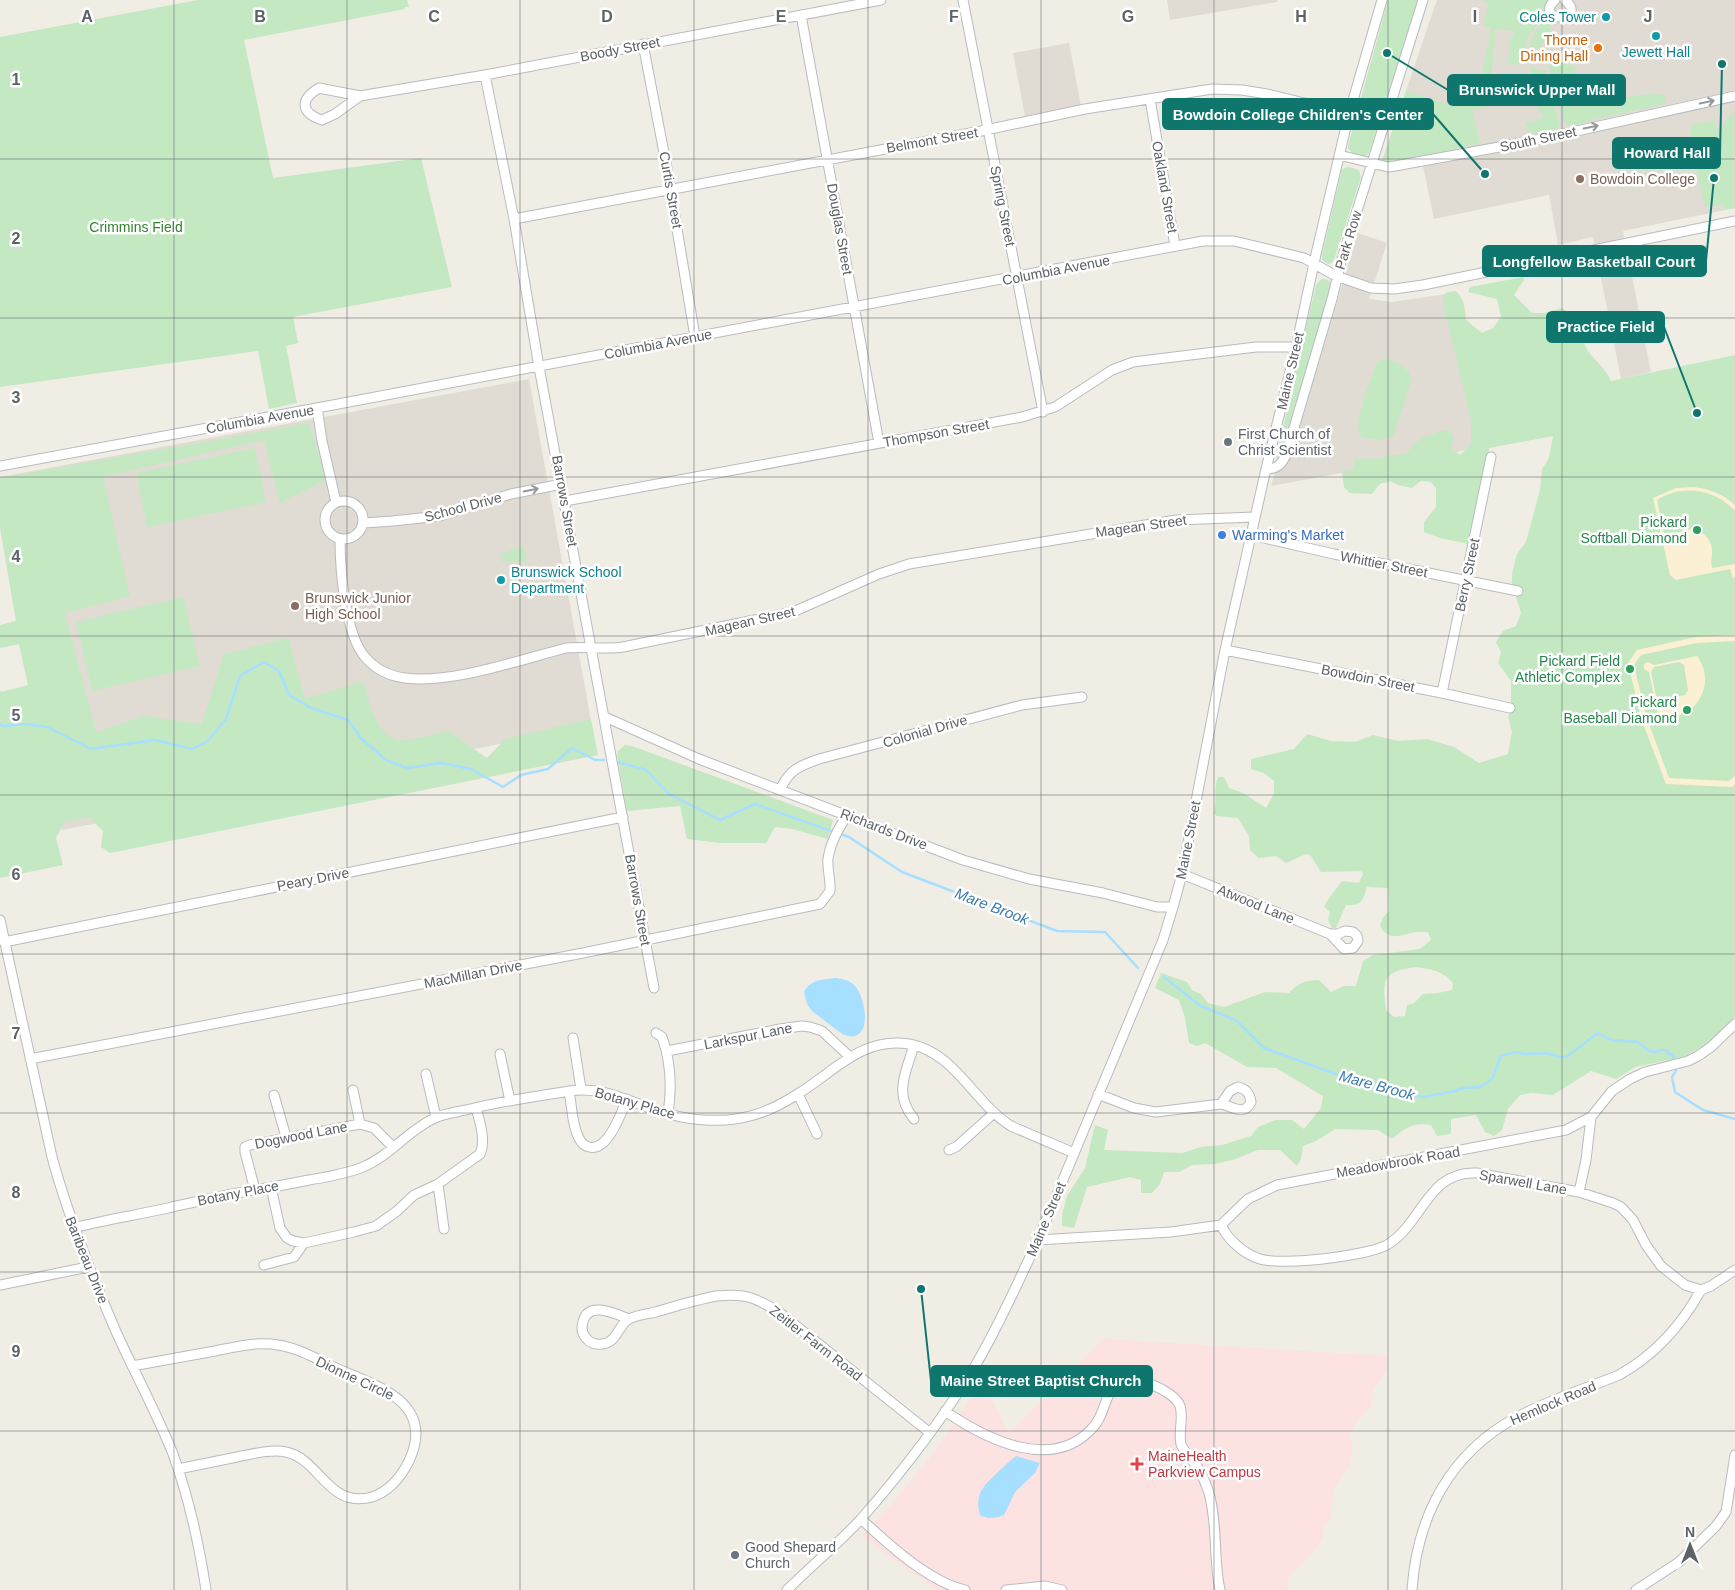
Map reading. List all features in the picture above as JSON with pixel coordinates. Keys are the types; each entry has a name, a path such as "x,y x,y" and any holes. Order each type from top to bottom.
{"street":[{"name":"Boody Street","path":"360,96 335,114 322,120 311,116 305,108 305,100 309,94 319,88 360,96 485,75 880,0"},
{"name":"Spring Street","path":"963,0 1043,412"},
{"name":"Maine Street","path":"787,1590 860,1519 916,1453 975,1366 1038,1240 1163,940 1182,874 1225,650 1266,469 1349,114 1382,0"},
{"name":"Park Row","path":"1266,469 1275,469 1281,464 1286,455 1332,299 1336,276 1423,0"},
{"path":"1555,0 1551,5 1551,11 1555,16 1561,18 1570,11 1570,6 1565,0"},
{"name":"Douglas Street","path":"801,14 879,443"},
{"name":"Curtis Street","path":"643,44 671,189 695,336"},
{"name":"Barrows Street","path":"485,75 514,219 654,988"},
{"name":"Belmont Street","path":"514,219 989,130 1085,110 1212,89 1242,90 1282,97 1349,114"},
{"name":"South Street","path":"1340,156 1388,167 1396,166 1527,142 1735,96"},
{"name":"Oakland Street","path":"1150,99 1175,246"},
{"name":"Columbia Avenue","path":"0,466 540,367 695,336 855,308 1203,241 1234,241 1304,258 1336,276 1372,288 1401,289 1735,221"},
{"name":"Thompson Street","path":"565,501 1022,418 1043,412 1065,401 1112,370 1133,362 1256,347 1296,347"},
{"path":"317,408 322,441 336,502"},
{"name":"Berry Street","path":"1442,693 1491,457"},
{"name":"School Drive","path":"364,523 439,516 511,494 562,484"},
{"path":"345,501 356,505 362,510 364,523 361,530 355,536 340,539 329,532 325,522 326,512 336,502 345,501"},
{"name":"Magean Street","path":"340,539 342,584 356,641 364,657 384,672 406,678 435,678 472,672 566,648 601,649 623,647 778,616 822,600 879,574 909,564 1176,520 1255,517"},
{"name":"Whittier Street","path":"1252,535 1334,554 1518,590"},
{"name":"Bowdoin Street","path":"1225,650 1510,708"},
{"name":"Colonial Drive","path":"780,790 791,771 819,759 1014,707 1082,697"},
{"name":"Richards Drive","path":"605,717 666,746 985,867 1157,907 1173,907"},
{"name":"MacMillan Drive","path":"30,1059 646,940 820,904 830,891 828,860 830,850 836,834 847,815"},
{"name":"Peary Drive","path":"4,942 623,817"},
{"name":"Atwood Lane","path":"1182,874 1330,934"},
{"name":"Baribeau Drive","path":"0,920 52,1157 73,1228 88,1267 132,1366 158,1418 178,1469 196,1531 206,1590"},
{"name":"Meadowbrook Road","path":"1221,1225 1248,1199 1277,1185 1566,1130 1591,1117 1612,1090 1645,1072 1688,1061 1698,1056 1711,1048 1735,1024"},
{"name":"Larkspur Lane","path":"667,1051 802,1026 822,1031 849,1056"},
{"path":"656,1033 662,1037 667,1051 670,1073 668,1114"},
{"path":"573,1038 581,1089"},
{"name":"Botany Place","path":"73,1228 112,1218 335,1176 364,1167 378,1159 414,1129 436,1117 510,1101 581,1089 608,1093 668,1114 692,1119 732,1119 750,1116 770,1109 798,1094 849,1056 877,1045 896,1042 926,1048 941,1057 965,1081 993,1114 1011,1126 1074,1153"},
{"path":"914,1045 902,1091 905,1106 914,1119"},
{"path":"500,1054 510,1101"},
{"path":"426,1074 436,1117"},
{"path":"353,1090 360,1124"},
{"path":"569,1091 577,1134 581,1143 587,1147 594,1148 602,1146 609,1137 627,1099"},
{"path":"274,1094 286,1137"},
{"path":"798,1094 817,1134"},
{"path":"1098,1094 1134,1108 1151,1112 1166,1112 1221,1104"},
{"path":"271,1187 280,1228 287,1238 293,1241 304,1243 376,1226 397,1211 414,1194 438,1184 480,1154 483,1148 483,1141 476,1108"},
{"path":"949,1150 956,1147 993,1114"},
{"path":"1579,1192 1586,1160 1591,1117"},
{"name":"Dogwood Lane","path":"255,1190 245,1147 250,1145 360,1124 374,1128 393,1147"},
{"name":"Sparwell Lane","path":"1221,1225 1225,1234 1232,1241 1258,1259 1279,1262 1361,1253 1389,1245 1401,1235 1434,1191 1447,1180 1462,1174 1478,1173 1606,1199 1621,1207 1633,1220 1660,1266 1685,1285 1700,1290"},
{"path":"438,1184 444,1229"},
{"path":"1038,1240 1171,1232 1221,1225"},
{"path":"264,1266 294,1258 304,1243"},
{"path":"0,1286 88,1267"},
{"path":"1700,1290 1711,1286 1735,1270"},
{"name":"Hemlock Road","path":"1412,1590 1416,1555 1427,1519 1443,1485 1464,1456 1490,1434 1517,1417 1619,1375 1647,1357 1660,1346 1690,1310 1700,1290"},
{"name":"Zeitler Farm Road","path":"629,1319 716,1296 730,1294 753,1297 779,1312 930,1433"},
{"path":"594,1310 606,1311 629,1319 610,1342 603,1344 589,1342 581,1328 583,1320 594,1310"},
{"name":"Dionne Circle","path":"132,1366 250,1344 279,1345 307,1355 385,1390 404,1404 410,1411 413,1420 414,1448 407,1466 391,1486 371,1497 357,1498 336,1492 306,1462 291,1453 275,1451 252,1454 178,1469"},
{"path":"945,1411 975,1430 1004,1443 1033,1450 1047,1450 1062,1448 1076,1442 1089,1433 1100,1420 1115,1384 1123,1380 1131,1379 1146,1383 1167,1393 1180,1406 1180,1437 1182,1446 1198,1468 1210,1495 1215,1526 1216,1567 1220,1590"},
{"path":"1636,1590 1678,1562 1716,1526 1726,1512 1735,1455"},
{"path":"1726,1512 1735,1516"},
{"path":"860,1519 936,1578 949,1586 965,1590"},
{"path":"1006,1590 1044,1586 1062,1590"}],"shaded area":[{"path":"1167,0 1277,0 1277,2 1170,20"},
{"name":"Bowdoin College","path":"1437,0 1735,0 1735,208 1623,231 1651,372 1621,379 1593,237 1558,245 1549,195 1434,219 1421,157 1401,161 1382,161"},
{"path":"1069,43 1081,106 1025,116 1013,53"},
{"path":"1358,233 1387,243 1369,299 1392,302 1446,294 1478,448 1271,486 1275,473 1289,459"},
{"name":"Brunswick Junior High School","path":"529,379 592,726 62,830 0,493 0,477"},
{"name":"MaineHealth Parkview Campus","path":"1104,1339 1388,1356 1386,1371 1373,1390 1371,1406 1349,1433 1353,1446 1350,1462 1333,1489 1331,1519 1324,1525 1323,1536 1317,1548 1288,1577 1287,1590 937,1590 861,1536 896,1499 928,1460 982,1380 1009,1433"}],"green space":[{"name":"Crimmins Field","path":"198,0 407,0 409,7 405,7 405,9 244,40 273,178 421,158 452,287 293,317 298,343 286,346 297,403 269,409 258,351 0,387 0,37"},
{"path":"1388,0 1418,0 1369,153 1365,157 1355,156 1348,148 1349,142"},
{"path":"1480,0 1552,0 1549,12 1543,16 1528,38 1524,54 1517,65 1508,64 1510,44 1508,44 1515,31 1495,29 1491,83 1509,84 1510,98 1508,102 1472,110 1480,143 1401,161 1389,163 1382,161 1406,91 1450,105 1459,79 1480,86 1491,28 1483,25 1489,3"},
{"path":"1547,17 1551,24 1549,34 1530,56 1529,46 1531,41"},
{"path":"1551,48 1567,64 1575,67 1578,88 1558,101 1550,71"},
{"path":"1530,67 1546,71 1553,103 1560,123 1558,128 1530,134 1525,123 1544,118 1537,107"},
{"path":"1576,94 1573,108 1639,95 1665,95 1666,101 1664,104 1572,126 1564,122 1559,108 1565,99"},
{"path":"1735,109 1735,208 1724,210 1723,204 1705,207 1691,146 1690,127 1694,124 1714,120 1717,131"},
{"path":"1349,167 1359,170 1361,177 1334,260 1328,264 1322,260 1322,255 1342,169"},
{"path":"1523,277 1524,280 1514,295 1532,313 1545,313 1562,308 1576,317 1585,346 1605,370 1611,381 1735,355 1735,1017 1706,1044 1683,1057 1635,1067 1616,1079 1591,1071 1553,1095 1531,1093 1520,1095 1508,1109 1502,1130 1494,1136 1485,1132 1476,1115 1451,1119 1451,1134 1437,1136 1431,1125 1425,1124 1414,1125 1392,1139 1378,1130 1335,1129 1316,1141 1303,1146 1301,1159 1297,1166 1280,1150 1258,1150 1236,1159 1215,1164 1192,1165 1179,1172 1164,1172 1160,1184 1152,1193 1141,1193 1141,1180 1130,1177 1087,1187 1074,1228 1062,1226 1062,1215 1067,1196 1085,1168 1095,1125 1108,1130 1104,1150 1182,1153 1201,1147 1222,1145 1251,1136 1258,1127 1275,1120 1292,1120 1304,1129 1321,1108 1323,1096 1276,1068 1247,1067 1205,1043 1197,1046 1189,1043 1185,1018 1179,1000 1155,988 1161,973 1187,982 1192,990 1201,994 1208,1003 1224,1007 1265,992 1289,993 1299,984 1310,981 1319,980 1331,992 1344,986 1356,986 1363,961 1373,955 1420,949 1431,940 1428,932 1392,936 1384,931 1380,926 1383,917 1389,911 1388,888 1367,887 1361,902 1355,905 1346,905 1336,928 1332,928 1328,920 1330,912 1324,907 1342,881 1359,883 1363,874 1361,871 1321,872 1311,856 1306,854 1286,863 1276,856 1258,858 1250,850 1249,836 1238,818 1217,816 1213,813 1218,777 1224,777 1229,788 1243,793 1266,808 1274,794 1274,781 1264,773 1251,769 1251,759 1294,749 1307,734 1331,741 1355,742 1373,735 1398,741 1427,739 1454,747 1479,763 1508,754 1512,732 1508,717 1511,711 1511,681 1498,663 1501,652 1496,642 1503,631 1516,626 1521,613 1512,583 1512,573 1517,554 1526,542 1540,490 1542,469 1549,458 1553,436 1489,448 1483,491 1474,513 1469,544 1440,538 1424,532 1424,522 1436,507 1436,489 1431,482 1421,481 1412,488 1390,481 1380,484 1372,494 1350,493 1344,487 1342,472 1354,469 1354,460 1406,454 1414,444 1427,435 1433,435 1439,431 1449,430 1454,437 1451,448 1460,455 1471,444 1471,421 1443,296 1447,292 1456,291 1464,304 1466,320 1482,333 1493,328 1501,317 1497,299 1468,292 1470,287","holes":["1416,967 1436,971 1445,976 1453,983 1452,990 1423,994 1414,1003 1407,1005 1405,1016 1394,1017 1386,1010 1384,990 1387,978 1397,971"]},
{"path":"1321,279 1328,281 1332,288 1285,442 1279,458 1276,459 1316,285"},
{"path":"1388,359 1407,371 1411,382 1394,435 1378,440 1366,438 1361,436 1359,431 1360,412 1363,401 1376,364 1381,360"},
{"path":"309,423 326,480 280,503 264,440 103,477 130,596 65,613 96,732 143,716 202,724 224,654 288,638 305,699 363,681 378,724 390,736 398,740 415,739 448,731 487,758 505,739 591,719 598,755 110,853 101,847 103,831 89,817 65,821 56,838 63,865 0,878 0,690 1,692 28,685 19,644 0,648 0,625 16,621 0,528 0,478"},
{"path":"255,448 266,502 147,527 136,473"},
{"path":"524,546 527,562 502,562 501,554"},
{"path":"183,597 200,666 92,691 76,622"},
{"path":"625,745 833,820 828,839 792,829 775,827 766,843 720,843 687,839 680,806 627,811 617,754"}],"sand":[{"path":"1694,487 1721,495 1735,505 1735,511 1718,498 1698,491 1677,492 1667,495 1657,500 1665,539 1688,530 1702,533 1711,544 1712,568 1735,564 1735,577 1733,578 1730,569 1676,580 1670,575 1653,498 1676,488"},
{"path":"1735,635 1735,641 1697,643 1641,655 1634,665 1646,716 1669,778 1729,781 1735,776 1735,784 1732,787 1666,784 1641,718 1628,663 1637,650 1696,637"},
{"path":"1697,656 1703,667 1704,690 1692,709 1671,717 1658,715 1649,672 1644,669 1644,664 1648,662 1654,665","holes":["1679,662 1684,665 1688,690 1685,695 1661,699 1656,696 1651,672 1654,667"]}],"water":[{"path":"836,978 852,983 859,991 865,1019 859,1034 852,1036 842,1034 812,1011 807,1004 804,992 810,985 822,980"},
{"path":"1016,1456 1040,1463 1035,1473 1015,1492 1004,1515 986,1518 980,1515 978,1503 980,1493 989,1480"}],"waterway":[{"name":"Mare Brook","path":"0,724 2,726 26,724 47,727 91,749 155,740 192,749 208,741 226,719 240,676 264,662 279,671 289,695 311,708 348,720 361,738 386,760 407,768 441,763 471,769 503,787 521,775 548,769 572,748 595,760 604,760"},
{"name":"Mare Brook","path":"618,762 646,770 669,794 720,820 755,804 831,831"},
{"name":"Mare Brook","path":"843,835 902,872 1057,931 1105,932 1138,968"},
{"name":"Mare Brook","path":"1164,977 1199,1005 1237,1021 1264,1048 1363,1084 1423,1097 1463,1088 1480,1087 1492,1079 1501,1056 1515,1052 1524,1054 1546,1053 1566,1057 1598,1033 1611,1040 1638,1042 1649,1051 1667,1051 1674,1058"},
{"name":"Mare Brook","path":"1676,1071 1672,1077 1675,1092 1703,1110 1735,1119"}],"place":[{"name":"Coles Tower","path":"1606,17"},
{"name":"Jewett Hall","path":"1656,36"},
{"name":"Thorne Dining Hall","path":"1598,48"},
{"name":"Brunswick Upper Mall","path":"1387,53"},
{"name":"Howard Hall","path":"1722,64"},
{"name":"Bowdoin College Children's Center","path":"1485,174"},
{"name":"Longfellow Basketball Court","path":"1714,178"},
{"name":"Bowdoin College","path":"1580,179"},
{"name":"Practice Field","path":"1697,413"},
{"name":"First Church of Christ Scientist","path":"1228,442"},
{"name":"Pickard Softball Diamond","path":"1697,530"},
{"name":"Warming's Market","path":"1222,535"},
{"name":"Brunswick School Department","path":"501,580"},
{"name":"Brunswick Junior High School","path":"295,606"},
{"name":"Pickard Field Athletic Complex","path":"1630,669"},
{"name":"Pickard Baseball Diamond","path":"1687,710"},
{"name":"Maine Street Baptist Church","path":"921,1289"},
{"name":"MaineHealth Parkview Campus","path":"1137,1464"},
{"name":"Good Shepard Church","path":"735,1555"}]}
